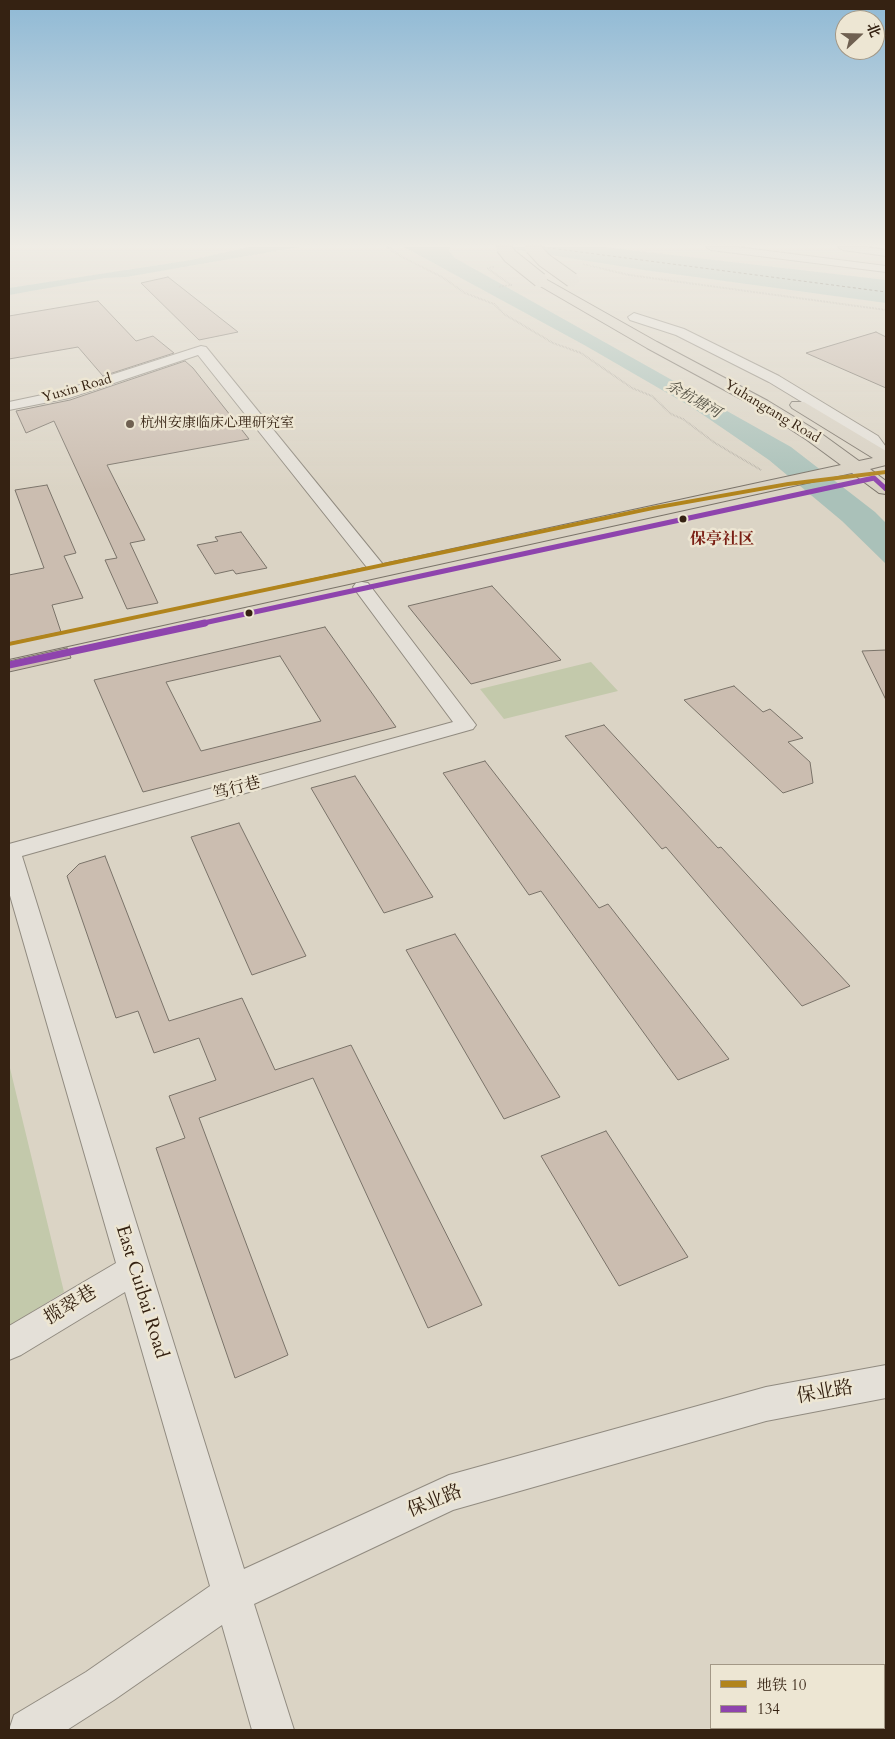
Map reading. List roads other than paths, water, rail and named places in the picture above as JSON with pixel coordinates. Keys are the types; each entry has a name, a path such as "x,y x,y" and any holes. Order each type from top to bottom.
{"main road":[{"name":"Yuhangtang Road","path":"623,328 762,404 813,436 856,468 882,481"},
{"name":"Yuhangtang Road","path":"655,328 774,391 886,458"},
{"path":"833,480 856,468 886,458"},
{"path":"9,652 380,571 833,480 882,481"},
{"path":"9,665 362,588 794,488"}],"street":[{"name":"Yuxin Road","path":"9,406 64,394 201,350 380,571"},
{"name":"笃行巷","path":"9,852 466,725 362,588"},
{"name":"East Cuibai Road","path":"9,852 273,1730"},
{"name":"揽翠巷","path":"9,1344 134,1269"},
{"name":"保业路","path":"29,1730 100,1686 232,1594 449,1493 766,1404 886,1382"}],"water":[{"name":"余杭塘河","path":"553,328 580,328 791,447 875,512 886,523 886,564 842,521 769,460 693,408"}],"metro line":[{"name":"10","path":"9,644 653,508 788,484 886,472"}],"place":[{"name":"杭州安康临床心理研究室","path":"130,424"}],"district":[{"name":"保亭社区","path":"722,540"}]}
